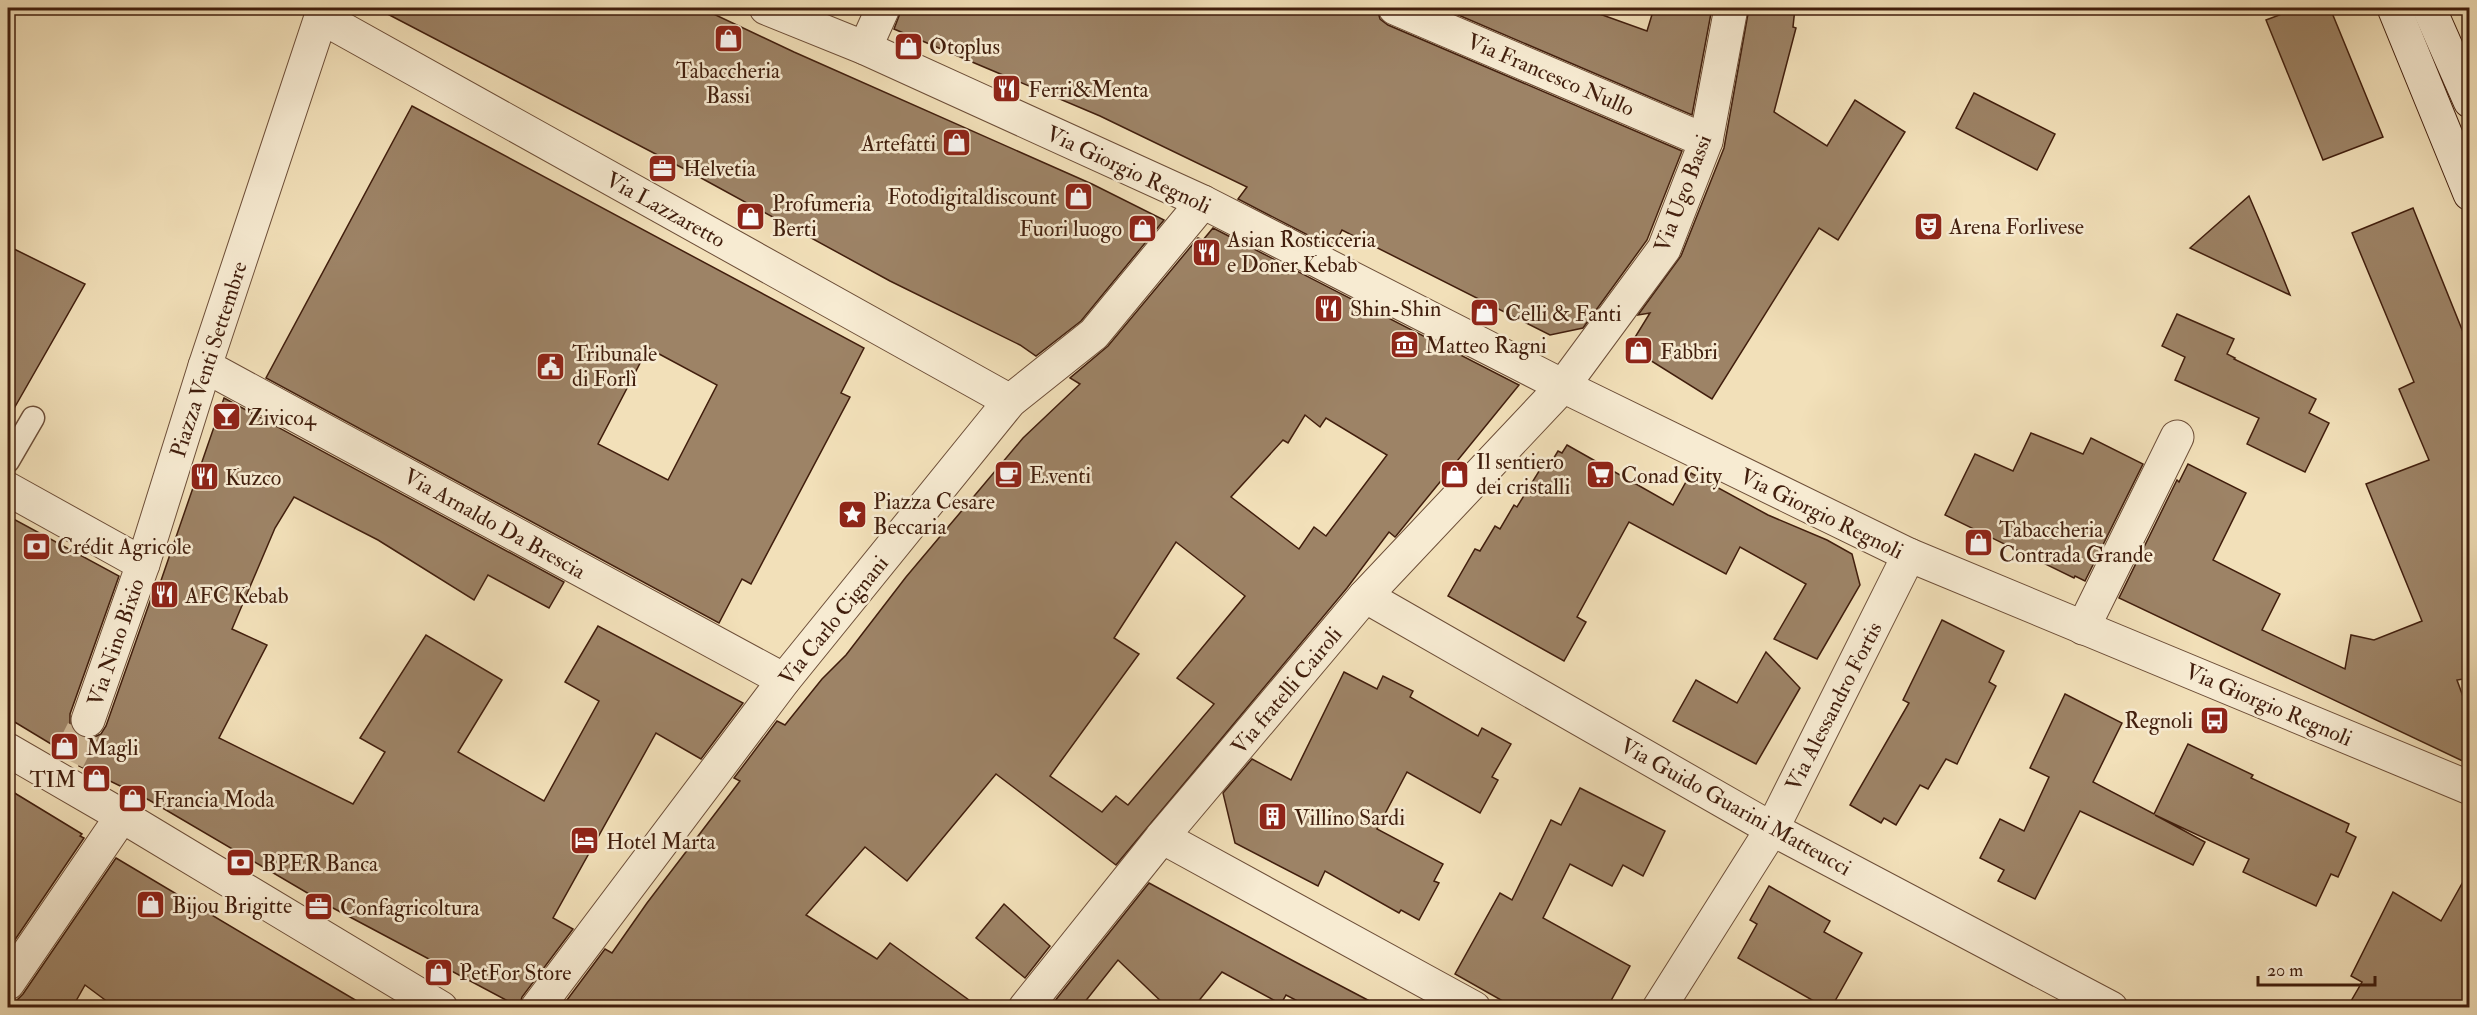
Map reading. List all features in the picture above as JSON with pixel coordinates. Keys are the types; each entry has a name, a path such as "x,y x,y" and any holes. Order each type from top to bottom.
{"street":[{"name":"Via Giorgio Regnoli","path":"766,8 865,48 1203,202 1563,386 1909,555 2468,788"},
{"path":"865,48 883,8"},
{"name":"Via Francesco Nullo","path":"1395,8 1706,141"},
{"name":"Via Ugo Bassi","path":"1563,386 1664,249 1706,141 1731,8"},
{"path":"2394,8 2469,194"},
{"path":"2429,8 2469,101"},
{"name":"Piazza Venti Settembre","path":"143,564 252,220 322,12"},
{"name":"Via Lazzaretto","path":"322,12 1010,401"},
{"name":"Via Carlo Cignani","path":"537,1008 784,680 1010,401 1094,334 1203,202"},
{"name":"Via Arnaldo Da Brescia","path":"205,366 784,680"},
{"name":"Via fratelli Cairoli","path":"1025,1008 1162,837 1365,596 1563,386"},
{"path":"2083,628 2177,437"},
{"path":"8,489 143,564"},
{"name":"Via Alessandro Fortis","path":"1659,1008 1772,829 1909,555"},
{"name":"Via Nino Bixio","path":"88,720 143,564"},
{"name":"Via Guido Guarini Matteucci","path":"1365,596 1772,829 2111,1008"},
{"path":"8,750 62,769 122,816 441,1008"},
{"path":"8,983 122,816"},
{"path":"1162,837 1474,1008"}],"lane":[{"path":"8,460 33,418"}],"building":[{"path":"376,8 701,8 794,52 1092,184 1164,220 1081,321 1036,356 1020,345 890,281 692,173"},
{"path":"902,8 1377,8 1380,19 1388,25 1682,151 1647,240 1583,328 1550,335 1342,230 1333,248 1238,199 1247,187 1100,116 894,29"},
{"path":"1442,8 1583,8 1647,31 1654,8 1712,8 1692,115"},
{"path":"1749,8 1795,8 1793,27 1796,28 1774,112 1827,146 1855,100 1905,132 1838,240 1819,228 1712,399 1629,347 1650,313 1638,315 1681,256 1724,148"},
{"path":"2298,8 2330,8 2383,137 2323,160 2266,20"},
{"path":"1974,93 2055,134 2037,170 1956,128"},
{"name":"Tribunale di Forlì","path":"412,106 864,348 841,393 850,397 751,584 742,579 719,623 266,378","holes":["648,348 717,385 668,480 598,444"]},
{"path":"2249,196 2264,231 2290,295 2190,248"},
{"path":"2413,208 2469,347 2469,678 2457,680 2469,713 2469,764 2119,598 2177,480 2179,482 2188,464 2246,493 2213,560 2280,594 2262,630 2345,669 2351,635 2374,640 2422,621 2366,484 2429,460 2399,389 2414,382 2352,233"},
{"path":"1213,228 1519,385 1396,536 1389,532 1347,588 1116,865 996,774 907,881 865,847 806,915 877,959 890,943 980,1008 561,1008 605,949 612,953 740,781 734,778 777,721 785,725 822,679 846,655 906,577 1023,438 1080,384 1070,378 1108,346 1198,238 1203,240","holes":["1305,415 1320,427 1326,418 1387,455 1326,536 1314,527 1299,549 1231,497 1283,440 1288,443","1176,542 1245,596 1177,678 1214,704 1128,805 1116,796 1102,812 1050,776 1139,654 1114,638"]},
{"path":"8,246 85,284 8,419"},
{"path":"2177,314 2234,339 2227,354 2234,359 2316,399 2309,413 2329,423 2305,472 2247,444 2259,418 2175,380 2185,357 2162,346"},
{"path":"224,398 564,582 549,608 488,575 474,600 378,540 294,497 275,528 232,629 267,645 219,738 353,804 385,752 360,738 426,635 502,680 458,752 544,801 599,701 565,682 598,626 743,703 701,759 656,733 553,918 573,929 522,997 519,1007 333,908 149,800 79,766 81,762 8,718 8,516 119,576 70,714 70,724 74,733 82,738 92,738 101,734 106,726 153,593 156,595"},
{"path":"2031,433 2083,454 2091,438 2143,464 2085,581 2075,576 2074,578 1945,515 1975,454 2013,471"},
{"path":"1567,445 1673,505 1691,473 1768,515 1827,540 1852,554 1860,585 1817,659 1774,639 1806,584 1740,547 1726,574 1629,522 1577,617 1586,622 1564,661 1448,596 1475,549 1480,551 1495,526 1500,529 1514,505 1517,507 1544,463 1549,466 1558,451 1562,453"},
{"path":"1942,620 2004,651 1989,682 1996,686 1957,764 1946,759 1928,789 1920,785 1896,825 1884,818 1881,823 1850,805 1909,703 1903,700"},
{"path":"1766,652 1800,688 1756,764 1673,721 1696,680 1737,703"},
{"path":"1344,672 1377,689 1383,676 1413,691 1410,697 1478,736 1482,728 1511,744 1492,777 1498,780 1480,813 1407,772 1377,829 1443,864 1434,881 1439,883 1419,920 1401,910 1399,913 1325,871 1318,886 1235,843 1223,793 1252,759 1291,780"},
{"path":"2065,694 2122,723 2093,782 2154,814 2188,744 2253,775 2251,778 2349,824 2346,832 2356,837 2338,877 2331,874 2316,906 2243,872 2249,859 2155,815 2205,842 2193,865 2080,811 2035,899 1998,881 2004,870 1980,858 2000,819 2024,831 2049,777 2030,768"},
{"path":"1580,788 1665,831 1643,876 1623,865 1612,886 1570,864 1543,918 1630,966 1607,1008 1515,1008 1455,974 1500,893 1512,900 1551,820 1561,825"},
{"path":"8,789 82,834 80,836 84,838 8,950"},
{"path":"116,858 369,1008 116,1008 85,985 72,1008 8,1008 8,1002 17,1000 23,994"},
{"path":"2469,871 2469,1008 2347,1008 2362,982 2351,976 2393,892 2441,921"},
{"path":"1149,883 1383,1008 1311,1008 1286,995 1281,1004 1222,972 1193,1008 1168,1008 1118,960 1080,1008 1061,1008 1054,1002"},
{"path":"1769,886 1830,921 1824,932 1862,953 1831,1008 1826,1008 1738,958 1757,924 1750,920"},
{"path":"1004,904 1050,946 1025,978 976,938"}],"tunnel":[{"path":"68,760 88,720"}],"place":[{"name":"Tabaccheria Bassi","path":"728,38"},
{"name":"Otoplus","path":"908,46"},
{"name":"Ferri&Menta","path":"1007,89"},
{"name":"Artefatti","path":"957,143"},
{"name":"Helvetia","path":"662,168"},
{"name":"Fotodigitaldiscount","path":"1078,196"},
{"name":"Profumeria Berti","path":"751,216"},
{"name":"Arena Forlivese","path":"1928,226"},
{"name":"Fuori luogo","path":"1143,228"},
{"name":"Asian Rosticceria e Doner Kebab","path":"1206,252"},
{"name":"Shin-Shin","path":"1329,308"},
{"name":"Celli & Fanti","path":"1484,313"},
{"name":"Matteo Ragni","path":"1404,345"},
{"name":"Fabbri","path":"1639,351"},
{"name":"Tribunale di Forlì","path":"551,366"},
{"name":"Zivico4","path":"226,417"},
{"name":"Il sentiero dei cristalli","path":"1455,474"},
{"name":"E.venti","path":"1008,475"},
{"name":"Conad City","path":"1600,475"},
{"name":"Kuzco","path":"204,477"},
{"name":"Piazza Cesare Beccaria","path":"852,514"},
{"name":"Tabaccheria Contrada Grande","path":"1978,542"},
{"name":"Crédit Agricole","path":"36,546"},
{"name":"AFC Kebab","path":"164,595"},
{"name":"Regnoli","path":"2214,720"},
{"name":"Magli","path":"65,747"},
{"name":"TIM","path":"97,779"},
{"name":"Francia Moda","path":"132,799"},
{"name":"Villino Sardi","path":"1273,817"},
{"name":"Hotel Marta","path":"585,841"},
{"name":"BPER Banca","path":"241,863"},
{"name":"Bijou Brigitte","path":"151,905"},
{"name":"Confagricoltura","path":"319,907"},
{"name":"PetFor Store","path":"438,972"}]}
